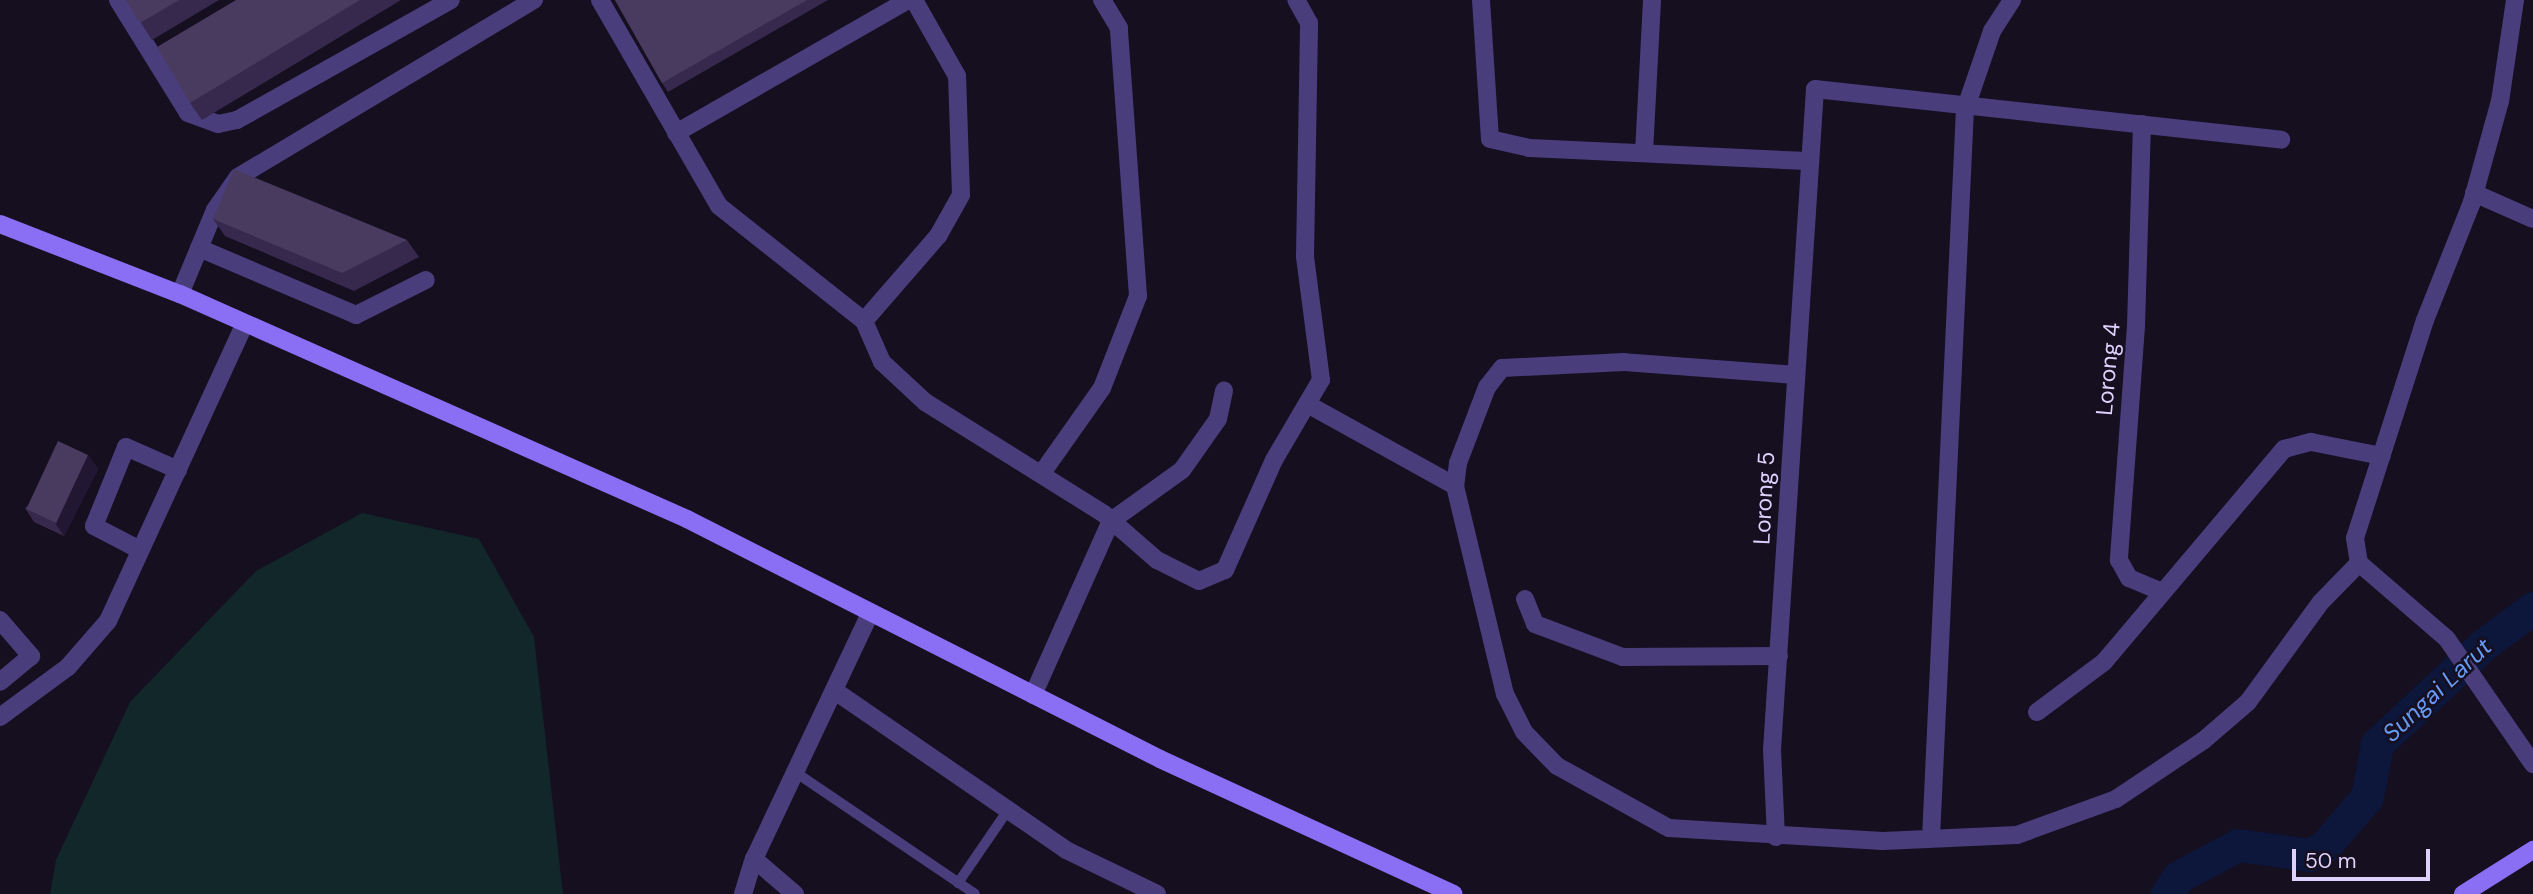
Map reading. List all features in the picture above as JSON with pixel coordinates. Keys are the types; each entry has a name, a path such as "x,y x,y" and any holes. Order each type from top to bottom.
{"street":[{"path":"118,0 158,57 188,113 218,124 237,120 451,0"},
{"path":"180,294 199,248 238,177 534,0"},
{"path":"600,0 719,206 864,321 882,362 925,402 1042,473 1187,578 1214,579 1237,551 1273,460 1309,405 1321,380 1321,355 1305,257 1309,23 1296,0"},
{"path":"676,133 908,0"},
{"path":"864,321 939,236 961,195 957,76 914,0"},
{"path":"1042,473 1102,387 1138,296 1119,28 1102,0"},
{"path":"1481,0 1490,139 1644,153 1807,161"},
{"path":"1931,838 1965,110 1992,31 2012,0"},
{"path":"2515,0 2500,101 2474,193 2355,538 2359,563 2447,639 2478,680 2533,764"},
{"path":"1644,153 1652,1"},
{"name":"Lorong 5","path":"1776,837 1772,750 1812,94 1822,85 1965,110"},
{"path":"1965,110 2142,124 2281,140"},
{"name":"Lorong 4","path":"2142,124 2136,326 2119,561 2129,578 2162,592"},
{"path":"2474,193 2533,219"},
{"path":"0,224 180,294 244,325 687,519 1033,695 1445,892"},
{"path":"199,248 356,315 426,280"},
{"path":"0,717 68,667 108,621 244,325"},
{"path":"1796,375 1624,362 1502,368 1487,387 1455,486 1505,694 1524,732 1557,766 1669,828 1776,837 1931,838 2017,835 2116,799 2204,740 2248,702 2321,602 2359,563"},
{"path":"1033,695 1111,521 1182,470 1218,419 1224,391"},
{"path":"1309,405 1455,486"},
{"path":"2037,712 2104,662 2284,449 2311,442 2382,456"},
{"path":"140,550 94,526 127,447 178,470"},
{"path":"1525,598 1535,624 1623,657 1779,656"},
{"path":"743,894 754,859 870,614"},
{"path":"0,620 31,656 0,682"},
{"path":"835,691 1066,850 1157,894"},
{"path":"2463,894 2533,850"},
{"path":"754,859 795,894"}],"lane":[{"path":"795,772 975,894"},
{"path":"958,883 1008,810"}],"green space":[{"path":"362,513 479,539 534,637 563,894 50,894 56,860 130,702 256,571"}],"building":[{"path":"126,0 179,0 140,23"},
{"path":"236,0 360,0 190,103 157,47"},
{"path":"615,0 807,0 662,83"},
{"path":"234,169 407,240 342,273 213,219"},
{"path":"58,441 88,455 56,523 26,509"}],"waterway":[{"name":"Sungai Larut","path":"2167,894 2178,877 2238,845 2309,855 2324,847 2367,797 2377,744 2483,645 2533,608"}]}
